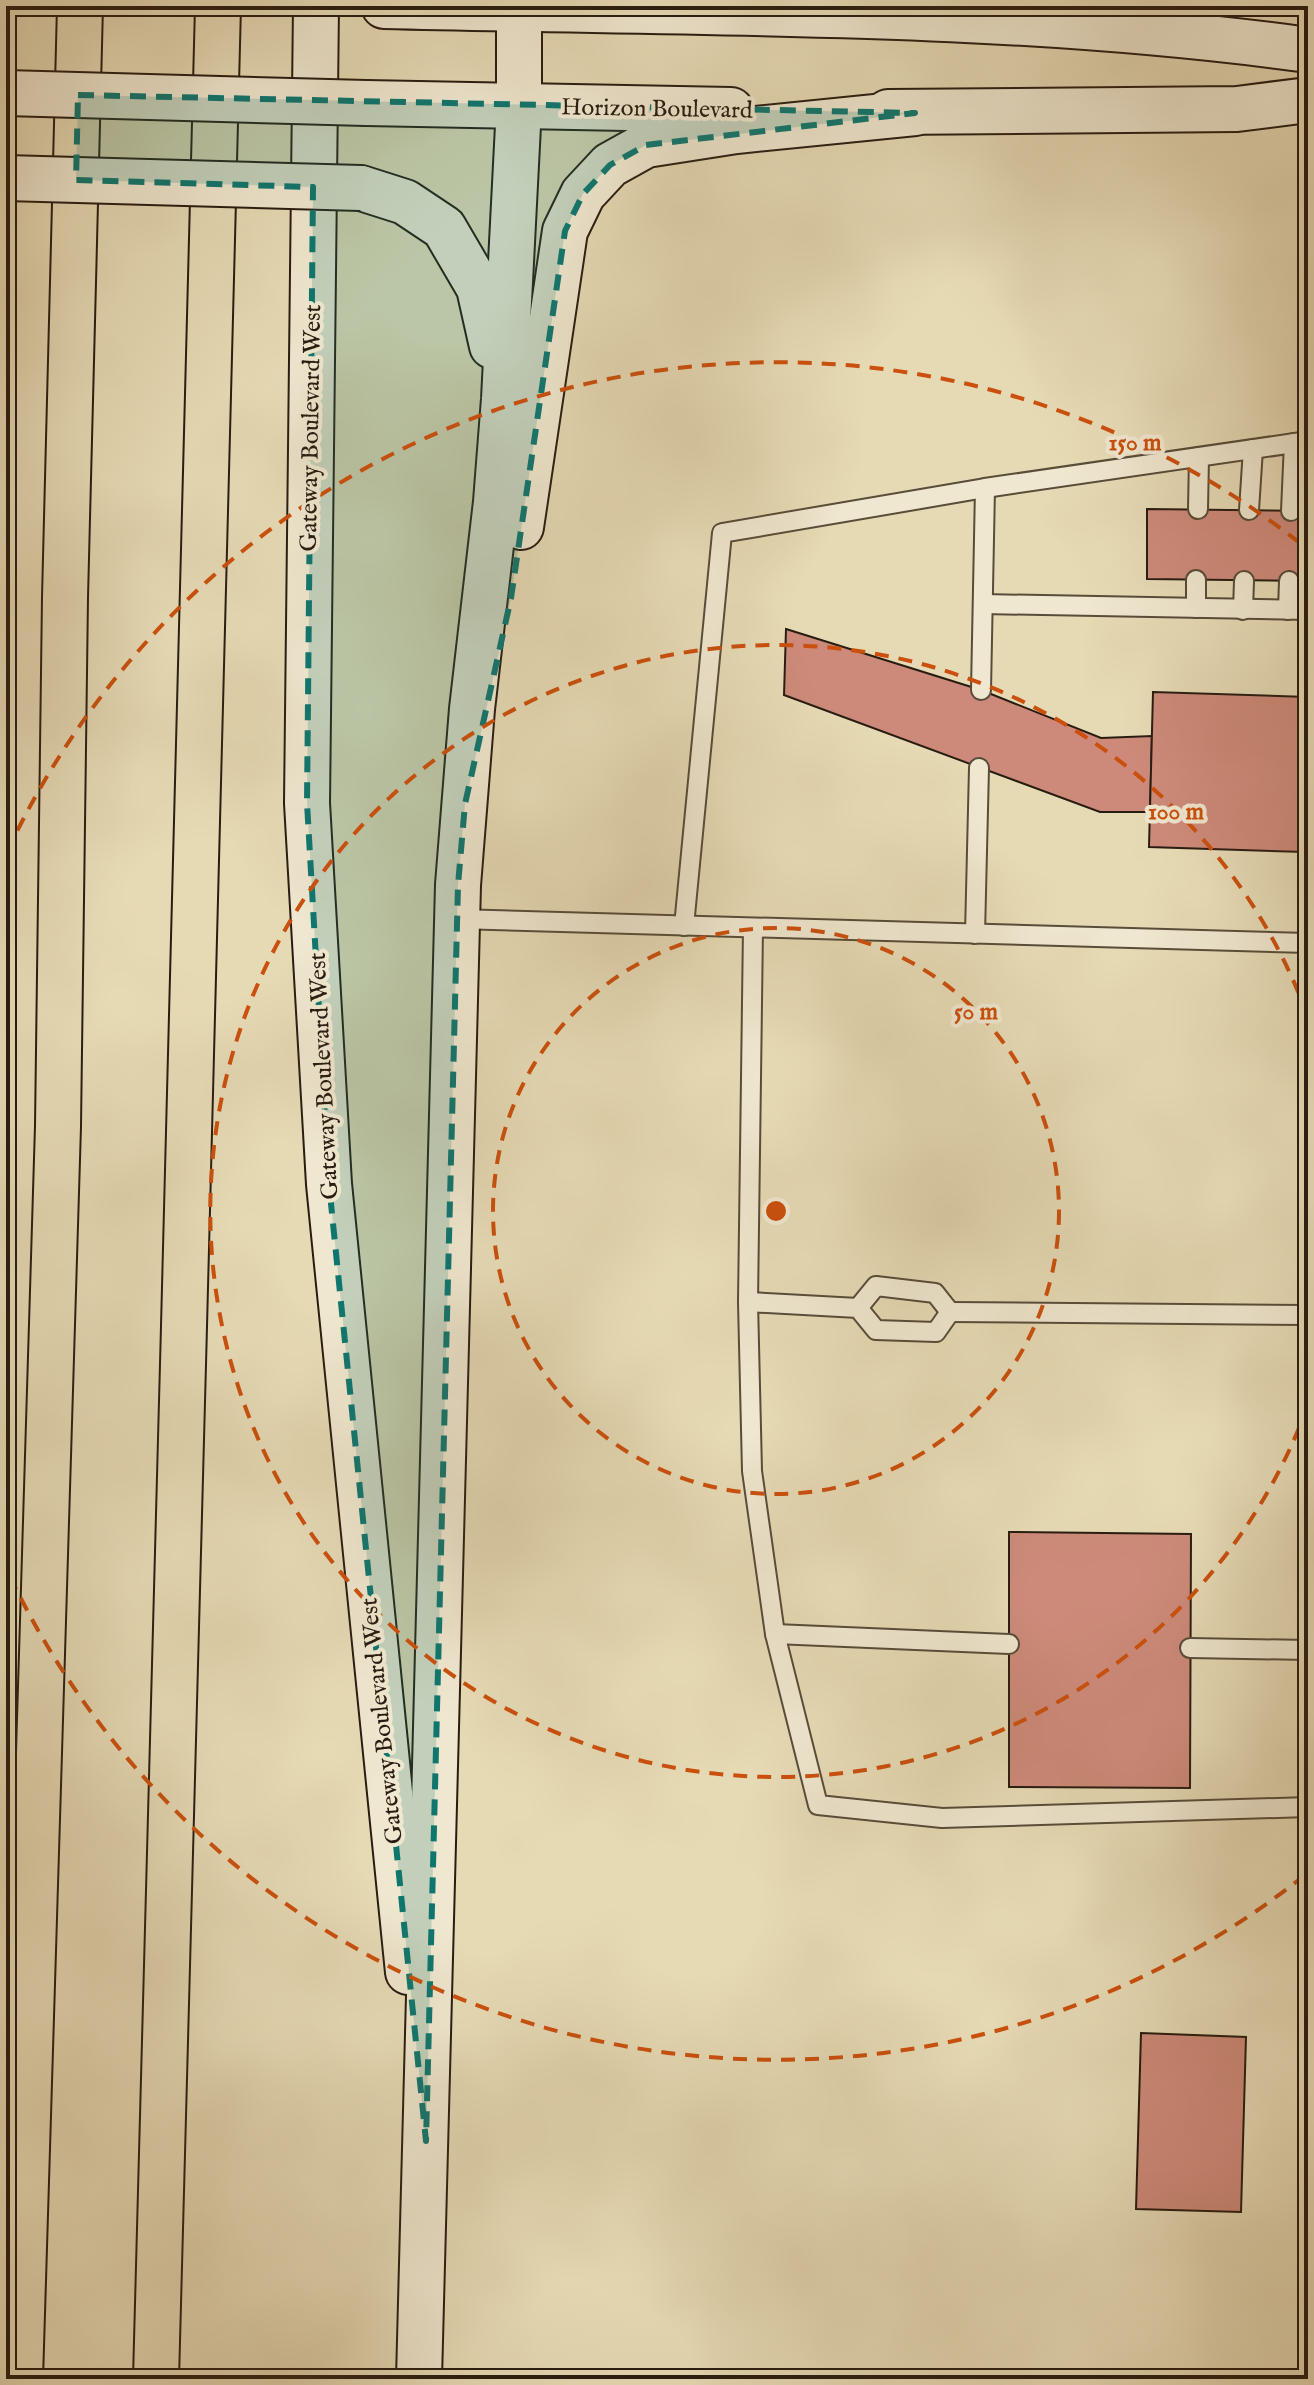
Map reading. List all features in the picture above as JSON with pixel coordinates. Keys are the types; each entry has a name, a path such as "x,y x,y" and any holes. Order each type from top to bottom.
{"highway":[{"path":"20,2379 58,1126 65,597 80,6"},
{"path":"156,2379 218,6"}],"main road":[{"name":"Gateway Boulevard West","path":"316,6 309,489 309,835 329,1184 426,2141"},
{"path":"384,6 973,19 1244,41 1308,50"},
{"path":"854,6 901,17"},
{"name":"Gateway Boulevard West","path":"419,2379 457,919 504,399 519,106 519,8"},
{"name":"Horizon Boulevard","path":"6,93 915,113 1237,109 1308,100"},
{"path":"465,804 511,598 565,231 583,194 610,165 646,145 736,131 915,113"},
{"path":"6,178 361,188 405,202 444,228 479,288 504,399"}],"lane":[{"path":"684,926 722,533 985,488 1301,442 1291,511"},
{"path":"1249,510 1253,449"},
{"path":"1198,509 1199,457"},
{"path":"981,690 985,488"},
{"path":"1196,580 1196,608"},
{"path":"1243,610 1244,581"},
{"path":"1288,610 1289,581"},
{"path":"983,604 1308,610"},
{"path":"975,934 979,768"},
{"path":"457,919 1308,943"},
{"path":"753,928 748,1302 752,1471 775,1634 818,1805 942,1818 1308,1807"},
{"path":"858,1308 876,1286 935,1293 950,1312"},
{"path":"748,1302 858,1308 876,1330 936,1332 950,1312"},
{"path":"950,1312 1308,1315"},
{"path":"775,1634 1009,1644"},
{"path":"1190,1648 1308,1650"}],"highlighted area":[{"path":"78,95 915,113 646,145 610,165 583,194 565,231 511,598 465,804 458,885 426,2141 329,1184 307,803 313,187 76,180"}],"building":[{"path":"1147,509 1308,511 1308,581 1147,579"},
{"path":"786,629 981,690 1101,738 1152,736 1150,812 1100,812 784,695"},
{"path":"1153,692 1308,697 1304,852 1149,847"},
{"path":"1009,1532 1191,1534 1190,1788 1009,1787"},
{"path":"1141,2033 1246,2037 1241,2212 1136,2209"}]}
